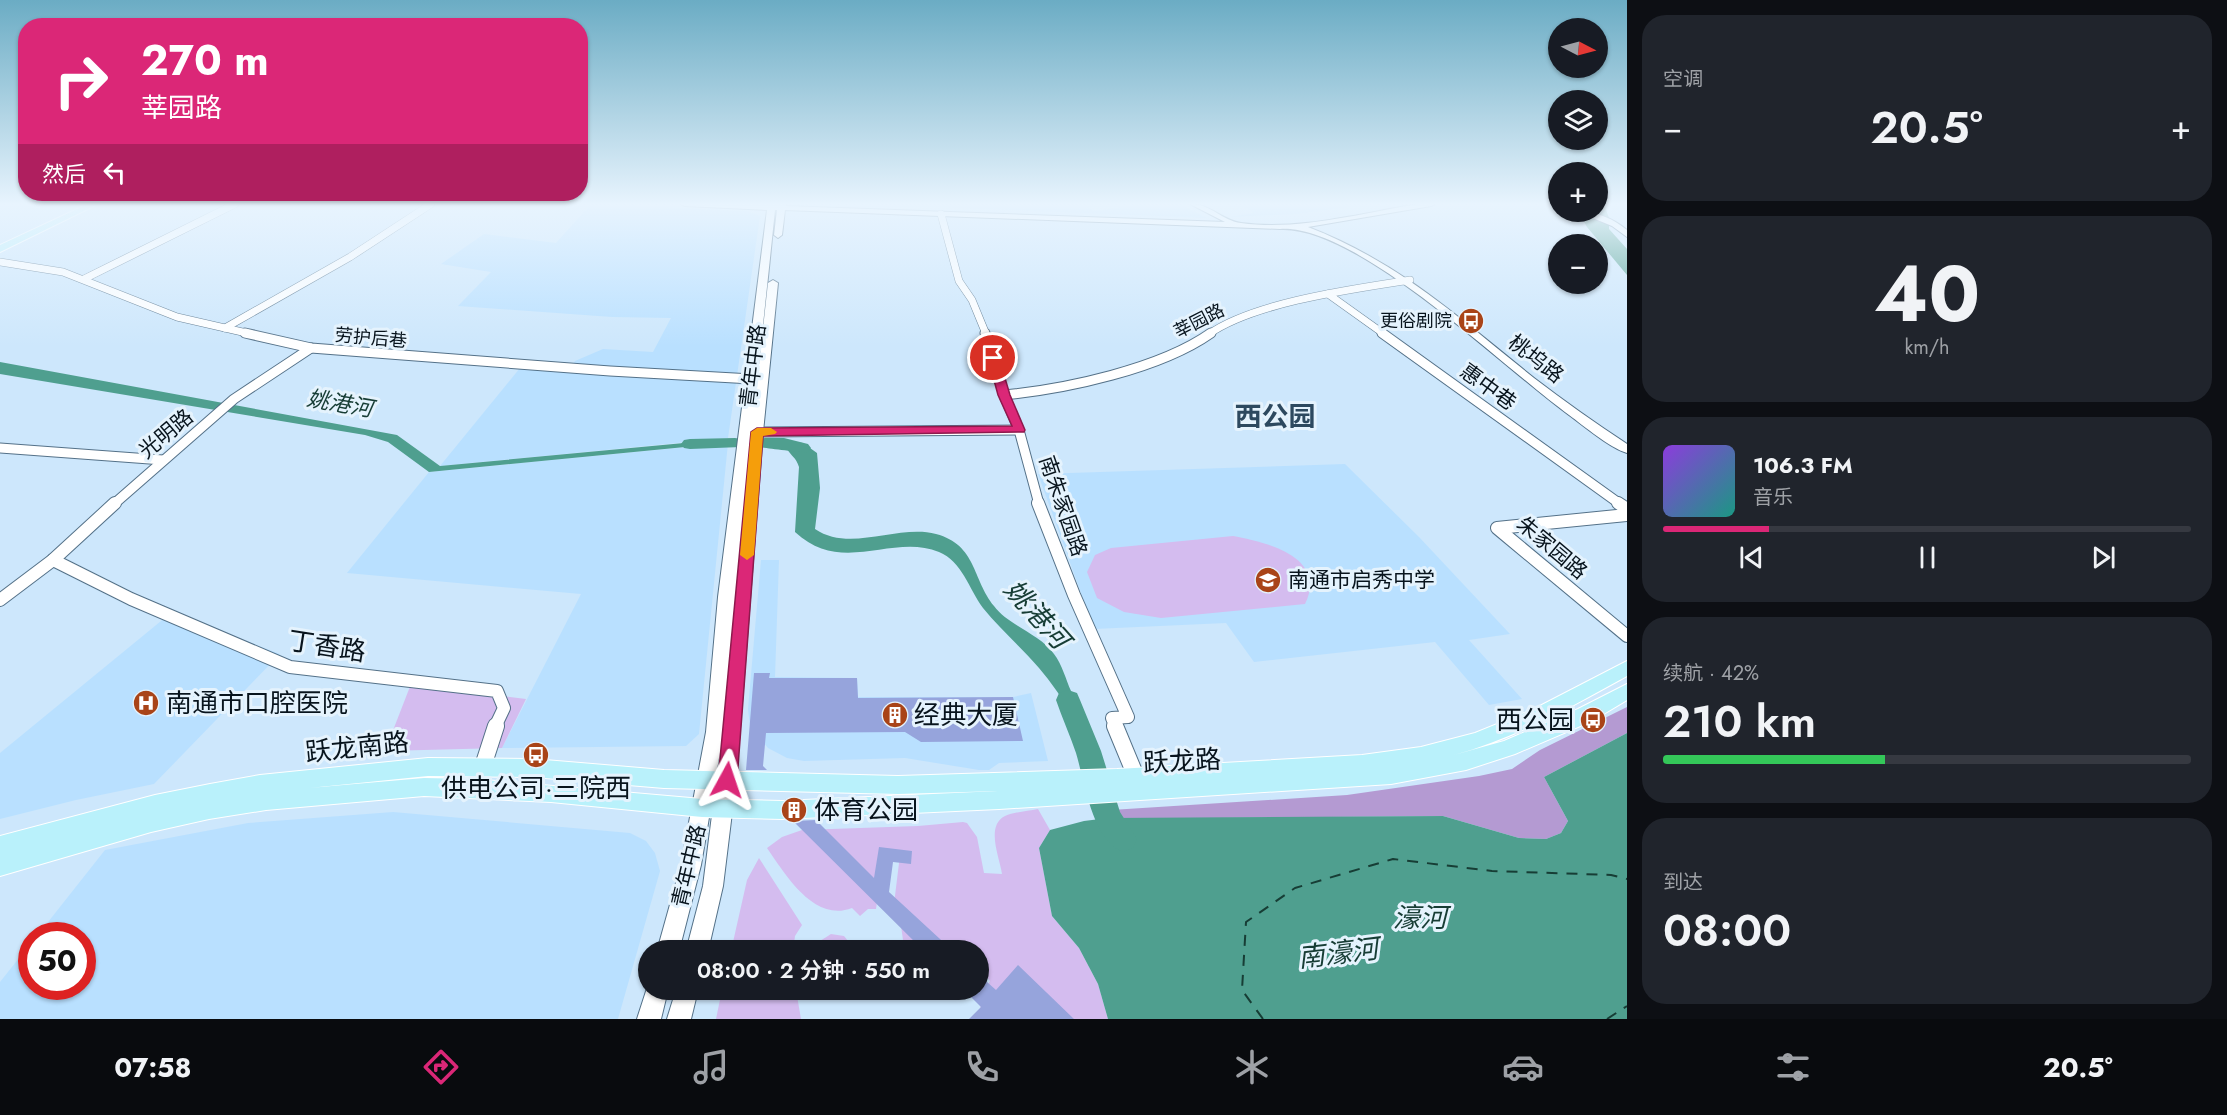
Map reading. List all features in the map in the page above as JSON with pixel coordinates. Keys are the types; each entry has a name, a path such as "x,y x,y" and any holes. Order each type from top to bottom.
{"main road":[{"name":"青年中路","path":"717,780 715,732 726,597 751,432 752,379 770,252"},
{"name":"青年中路","path":"671,940 691,865 712,808 717,780 751,432 772,252"},
{"name":"桃坞路","path":"1358,252 1407,280"},
{"name":"桃坞路","path":"1365,252 1407,280 1532,382 1584,421 1627,449"},
{"name":"跃龙路","path":"1129,784 1362,764 1421,755 1478,740 1541,714 1627,668"},
{"name":"跃龙路","path":"712,808 782,810 1066,787 1380,776 1466,761 1508,748 1585,715 1627,691"},
{"name":"跃龙南路","path":"0,846 155,804 260,784 428,767 534,768 664,779 717,780"},
{"name":"跃龙路","path":"717,780 1066,787"},
{"name":"跃龙南路","path":"0,865 151,822 209,810 368,791 424,787 474,788 712,808"},
{"name":"青年中路","path":"700,940 713,886 712,808"},
{"path":"650,1019 655,1000"},
{"path":"679,1019 684,1000"}],"street":[{"path":"84,279 139,252"},
{"path":"225,328 357,252"},
{"name":"南朱家园路","path":"951,252 958,281 972,300 988,340 1004,395 1019,430 1034,492 1074,595 1128,717 1112,718 1129,784"},
{"name":"劳护后巷","path":"0,262 63,272 177,317 311,348 752,379"},
{"name":"莘园路","path":"1004,395 1035,393 1080,385 1142,365 1196,343 1225,324 1301,300 1407,280"},
{"name":"惠中巷","path":"1328,294 1627,509"},
{"name":"光明路","path":"0,600 53,560 234,399 311,348"},
{"path":"751,432 901,429 1019,430"},
{"path":"0,448 163,460"},
{"name":"朱家园路","path":"1627,515 1497,528 1627,636"},
{"name":"丁香路","path":"53,560 131,599 290,666 497,691 504,708 491,737 483,766"}],"shaded area":[{"path":"459,252 755,252 728,438 440,466 520,368 569,371 575,361 603,349 653,352 671,318 612,317 458,306 491,272 441,264"},
{"path":"728,443 699,734 686,746 502,748 581,594 347,573 429,472"},
{"name":"南通市启秀中学","path":"1345,464 1419,537 1510,634 1469,640 1522,699 1489,705 1435,642 1254,662 1226,623 1094,629 1038,474"},
{"path":"1233,536 1276,548 1301,563 1308,574 1310,588 1305,604 1161,618 1124,612 1097,598 1087,572 1095,555 1111,548"},
{"path":"761,560 779,560 775,677 857,678 858,697 1013,697 1031,693 1048,761 999,763 989,770 979,770 905,758 804,761 787,758 768,748 750,726 748,709"},
{"name":"南通市口腔医院","path":"172,612 280,654 154,784 0,819 0,753"},
{"path":"411,684 526,699 502,748 385,751"},
{"path":"1627,707 1627,733 1544,777 1568,821 1561,833 1546,839 1519,838 1443,816 1116,819 1111,810 1347,795 1479,776 1512,769 1540,750"},
{"name":"体育公园","path":"1038,809 1050,830 1039,848 1052,916 1079,948 1098,984 1108,1019 980,1019 981,1000 989,1000 989,940 903,940 901,926 893,912 900,855 884,853 876,909 868,909 860,916 852,908 838,911 825,909 813,902 792,882 767,848 782,837 802,830 963,822 967,823 977,837 984,873 1002,874 995,843 996,827 1005,816"},
{"path":"393,812 630,833 646,841 655,853 660,871 640,940 638,940 638,949 618,1019 0,1019 0,982 18,959 18,1000 96,1000 96,922 48,922 105,850 248,823"},
{"path":"759,858 802,925 794,940 733,940 747,880"},
{"path":"831,934 844,936 847,940 822,940"},
{"path":"720,1000 798,1000 801,1019 716,1019"}],"water":[{"path":"1608,252 1627,252 1627,275"},
{"path":"0,362 397,435 440,466 716,440 716,444 429,472 388,442 365,435 0,374"},
{"path":"778,440 803,443 817,453 820,488 815,529 829,536 843,538 921,532 936,534 959,546 967,554 987,596 1000,613 1041,641 1057,658 1103,762 1048,679 983,608 959,569 947,556 921,547 849,553 831,551 813,545 795,532 799,467 787,449 779,445"},
{"name":"濠河","path":"1627,733 1627,1019 1108,1019 1098,984 1079,948 1052,916 1039,848 1050,830 1084,821 1108,818 1443,816 1519,838 1546,839 1561,833 1568,821 1544,777"}],"building":[{"name":"经典大厦","path":"754,673 770,673 769,678 857,678 858,698 1013,697 1023,741 921,742 905,732 766,733 763,766 767,770 746,770"},
{"path":"816,820 874,878 879,847 912,851 911,864 893,862 889,892 941,940 913,940 793,821"},
{"path":"1018,965 1074,1019 969,1019 981,1007 974,1000 989,1000 989,984 996,990"}],"waterway":[{"name":"姚港河","path":"690,444 735,443"},
{"name":"姚港河","path":"765,443 784,443 802,448"},
{"name":"姚港河","path":"1068,700 1088,751 1108,818 1123,839"}],"ferry route":[{"path":"1263,1019 1242,990 1246,922 1295,888 1393,859 1492,871 1611,875 1627,879"},
{"path":"1607,1019 1627,1006"}],"slow traffic":[{"path":"747,555 757,432 771,432"}],"place":[{"name":"更俗剧院","path":"1471,321"},
{"name":"南通市启秀中学","path":"1268,580"},
{"name":"南通市口腔医院","path":"146,703"},
{"name":"经典大厦","path":"895,715"},
{"name":"西公园","path":"1593,720"},
{"name":"供电公司·三院西","path":"536,755"},
{"name":"体育公园","path":"794,810"}],"district":[{"name":"西公园","path":"1275,416"}],"route":[{"path":"727,780 757,432 901,429 1019,430 1004,395 993,358"}],"water label":[{"name":"南濠河","path":"1338,953"}]}
